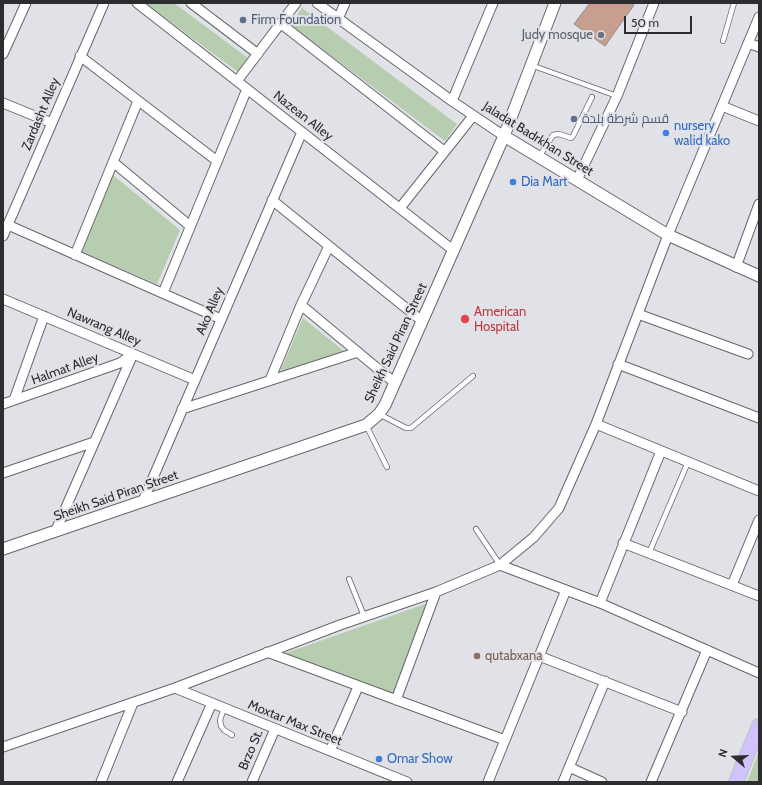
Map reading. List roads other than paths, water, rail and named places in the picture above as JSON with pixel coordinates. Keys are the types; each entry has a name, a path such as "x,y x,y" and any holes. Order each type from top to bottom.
{"main road":[{"path":"736,782 759,726"}],"street":[{"path":"3,54 26,3"},
{"name":"Zardasht Alley","path":"3,236 104,3"},
{"name":"Nazean Alley","path":"137,3 454,250"},
{"path":"190,3 258,54"},
{"path":"237,81 296,3"},
{"name":"Jaladat Badrkhan Street","path":"317,3 473,116 504,136 668,235 736,267 759,276"},
{"path":"338,19 345,3"},
{"path":"452,101 493,3"},
{"name":"Sheikh Said Piran Street","path":"3,550 56,530 143,502 366,425 379,414 385,405 395,383 504,136 555,3"},
{"path":"577,180 617,96 654,3"},
{"path":"3,747 175,688 364,616 436,592 500,565 534,538 559,508 596,424 668,235 759,17"},
{"path":"280,23 444,151"},
{"path":"748,43 759,47"},
{"path":"80,56 217,161"},
{"path":"162,293 247,89"},
{"path":"75,255 138,101"},
{"path":"3,102 52,123"},
{"path":"722,106 759,121"},
{"path":"400,208 473,116"},
{"name":"Ako Alley","path":"143,502 302,132"},
{"path":"113,162 190,226"},
{"path":"272,200 422,321"},
{"path":"736,267 759,204"},
{"path":"8,225 221,319"},
{"path":"270,380 301,305 329,246"},
{"name":"Nawrang Alley","path":"3,299 195,380"},
{"path":"301,305 395,383"},
{"path":"638,314 748,354"},
{"path":"14,400 44,316"},
{"path":"182,409 358,352"},
{"path":"56,530 133,354"},
{"name":"Halmat Alley","path":"3,404 120,363 133,354"},
{"path":"618,364 759,418"},
{"path":"596,424 759,490"},
{"path":"3,473 94,442"},
{"path":"600,603 661,451"},
{"path":"732,585 759,520"},
{"path":"623,543 759,596"},
{"path":"500,565 600,603 759,673"},
{"path":"488,782 566,590"},
{"path":"396,700 436,592"},
{"path":"651,782 707,650"},
{"path":"267,652 358,687 505,740"},
{"path":"539,656 682,712"},
{"path":"563,782 605,681"},
{"path":"330,751 358,687"},
{"name":"Moxtar Max Street","path":"175,688 406,782"},
{"path":"100,782 133,703"},
{"path":"177,782 212,703"},
{"name":"Brzo St.","path":"252,782 275,729"},
{"path":"569,767 602,782"}],"lane":[{"path":"723,41 734,3"},
{"path":"531,65 617,96"},
{"path":"539,157 553,135 559,134 571,138 573,136 592,97"},
{"path":"379,414 406,428 411,428 473,376"},
{"path":"366,425 387,467"},
{"path":"649,553 688,462"},
{"path":"476,529 500,565"},
{"path":"348,579 364,616"},
{"path":"224,708 220,720 221,726 232,735"}],"place":[{"name":"Firm Foundation","path":"243,20"},
{"name":"Judy mosque","path":"601,35"},
{"name":"قسم شرطة بلدة","path":"574,119"},
{"name":"nursery walid kako","path":"666,133"},
{"name":"Dia Mart","path":"513,182"},
{"name":"American Hospital","path":"465,319"},
{"name":"qutabxana","path":"477,656"},
{"name":"Omar Show","path":"379,759"}]}
